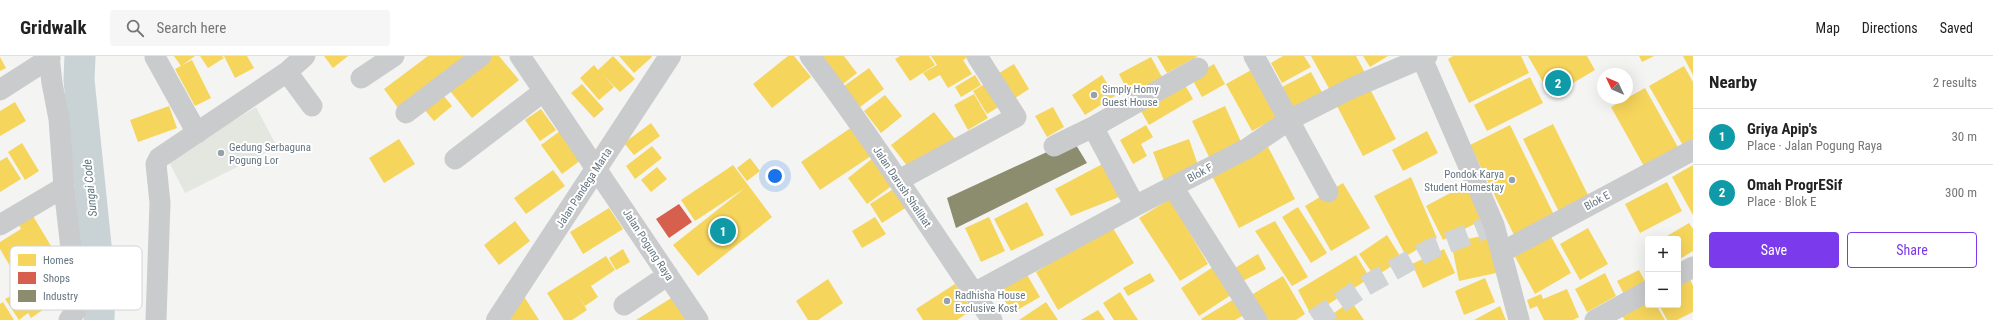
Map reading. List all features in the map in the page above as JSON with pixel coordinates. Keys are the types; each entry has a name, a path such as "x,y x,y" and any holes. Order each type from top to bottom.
{"street":[{"path":"362,78 394,56"},
{"path":"406,113 481,56"},
{"name":"Jalan Pogung Raya","path":"520,56 698,320"},
{"name":"Jalan Pandega Marta","path":"497,320 670,56"},
{"name":"Jalan Darush Shalihat","path":"810,56 900,180 992,320"},
{"path":"900,180 1016,117 977,56"},
{"path":"1254,56 1328,192"},
{"path":"0,90 49,57 58,119 71,246"},
{"path":"155,57 197,133"},
{"path":"1424,57 1494,225 1519,320"},
{"name":"Blok F","path":"974,294 1135,206 1248,148 1289,120 1352,88 1424,57"},
{"path":"156,320 160,203 156,164 159,158 197,133 291,63 312,106"},
{"path":"1054,146 1093,127 1198,68"},
{"path":"455,159 544,90"},
{"path":"1093,127 1135,206"},
{"name":"Blok E","path":"1502,252 1693,150"},
{"path":"0,225 64,187"},
{"path":"1174,187 1257,320"},
{"path":"1681,273 1693,267"},
{"path":"624,305 668,275"},
{"path":"1596,320 1645,293"},
{"path":"69,320 76,310"}],"shaded area":[{"name":"Gedung Serbaguna Pogung Lor","path":"256,107 277,147 185,193 168,160"}],"building: Homes":[{"path":"174,56 195,56 181,66"},
{"path":"200,56 222,56 224,58 208,68"},
{"path":"224,56 247,56 254,68 235,78"},
{"path":"324,56 348,56 333,68"},
{"path":"428,56 469,56 398,108 384,89"},
{"path":"483,56 499,56 519,80 472,118 446,86"},
{"path":"613,56 635,79 620,92 604,76 614,87 599,100 580,78 594,65 598,70"},
{"path":"619,56 651,56 652,57 634,73"},
{"path":"788,56 794,56 811,77 772,108 753,84"},
{"path":"822,56 844,56 857,73 843,84"},
{"path":"900,56 929,56 935,65 910,81 895,59"},
{"path":"931,56 970,56 963,60 972,74 948,88 940,75 929,81 923,73 937,65"},
{"path":"1157,56 1198,56 1167,73"},
{"path":"1283,56 1304,56 1311,67 1282,83 1271,63"},
{"path":"1311,56 1356,56 1365,73 1331,92"},
{"path":"1363,56 1388,56 1370,67"},
{"path":"1453,56 1521,56 1529,73 1469,103 1448,59"},
{"path":"1528,56 1587,56 1595,70 1551,96"},
{"path":"1639,56 1654,56 1642,62"},
{"path":"1683,56 1693,56 1693,75"},
{"path":"0,57 6,68 0,71"},
{"path":"1151,57 1163,79 1130,96 1119,74"},
{"path":"192,60 211,98 195,106 175,69"},
{"path":"1014,64 1029,89 1009,102 994,76"},
{"path":"1214,64 1225,84 1202,97 1191,77"},
{"path":"1684,66 1693,82 1693,144 1685,149 1649,86"},
{"path":"869,68 884,89 860,107 844,86"},
{"path":"1253,69 1279,116 1252,131 1226,84"},
{"path":"1311,72 1324,96 1295,111 1282,87"},
{"path":"975,75 981,85 961,97 955,87"},
{"name":"Simply Homy Guest House","path":"1102,75 1115,96 1085,115 1072,95"},
{"path":"1530,77 1543,103 1487,131 1474,105"},
{"path":"991,80 1005,103 987,114 973,91"},
{"path":"1182,80 1193,99 1149,125 1138,106"},
{"path":"582,84 604,109 594,118 571,93"},
{"path":"1645,88 1679,149 1645,168 1611,107 1616,104 1633,104 1633,95"},
{"path":"1370,89 1396,139 1363,156 1337,106"},
{"path":"974,94 988,118 968,130 954,105"},
{"path":"443,95 452,106 434,121 424,109"},
{"path":"885,95 902,116 881,133 864,111"},
{"path":"15,102 26,121 0,136 0,111"},
{"path":"169,106 177,128 138,142 130,120"},
{"path":"1225,106 1242,144 1210,159 1192,121"},
{"path":"1053,107 1064,127 1047,137 1035,116"},
{"path":"541,109 556,130 540,141 525,120"},
{"path":"934,112 955,139 912,172 891,145"},
{"path":"651,123 660,136 634,155 624,143"},
{"path":"1553,124 1589,197 1559,212 1523,139"},
{"path":"1146,125 1153,137 1141,144 1147,156 1133,164 1120,140"},
{"name":"Pondok Karya Student Homestay","path":"1510,125 1554,215 1514,235 1470,145"},
{"path":"852,127 871,156 820,190 801,162"},
{"path":"560,131 581,160 562,174 541,145"},
{"path":"1427,131 1438,153 1403,171 1392,150"},
{"path":"399,139 415,164 384,183 369,158"},
{"path":"1189,139 1199,168 1164,181 1153,152"},
{"path":"22,143 39,171 25,180 8,152"},
{"path":"652,146 662,158 635,179 626,166"},
{"path":"1268,147 1295,199 1239,228 1212,176"},
{"path":"7,157 21,179 0,192 0,161"},
{"path":"750,158 760,171 747,181 737,168"},
{"path":"873,158 893,185 867,204 848,178"},
{"path":"1108,161 1124,195 1071,216 1055,189"},
{"path":"733,165 772,217 698,276 673,245 745,188 695,221 681,200"},
{"path":"1693,165 1693,215 1672,177"},
{"path":"657,167 667,179 651,192 641,180"},
{"path":"553,170 565,186 526,214 514,198"},
{"path":"1411,177 1437,238 1406,256 1374,196"},
{"path":"1667,182 1682,211 1640,233 1625,204"},
{"path":"1343,183 1370,228 1331,251 1305,206"},
{"path":"1469,183 1486,218 1443,240 1426,206"},
{"path":"898,186 910,205 882,223 870,204"},
{"path":"1170,199 1208,264 1180,281 1139,218"},
{"path":"1027,202 1044,235 1011,251 994,219"},
{"path":"1298,207 1327,253 1311,263 1282,217"},
{"path":"609,208 623,229 583,254 570,232"},
{"path":"33,216 51,246 10,246 10,266 0,249 0,242 21,229 19,225"},
{"path":"875,217 886,234 862,248 852,231"},
{"path":"989,217 1005,251 981,262 965,228"},
{"path":"515,221 530,241 499,265 484,245"},
{"path":"1275,221 1308,277 1292,286 1255,231"},
{"path":"1689,223 1693,229 1693,251 1681,258 1681,236 1667,236"},
{"path":"1111,225 1134,263 1058,310 1036,272"},
{"path":"1588,228 1608,264 1580,280 1560,244"},
{"path":"1549,233 1571,273 1535,294 1513,253"},
{"path":"1493,234 1501,272 1459,281 1451,242"},
{"path":"1387,235 1402,259 1375,277 1359,254"},
{"path":"623,249 630,262 616,270 609,258"},
{"path":"1444,249 1455,273 1423,288 1412,264"},
{"path":"1258,254 1266,269 1237,284 1230,271"},
{"path":"1356,255 1370,278 1311,315 1298,290"},
{"path":"606,256 615,270 591,286 598,297 585,306 576,292 587,310 572,320 564,320 547,293"},
{"path":"1213,267 1231,295 1199,316 1181,288"},
{"path":"1639,270 1645,281 1645,286 1625,296 1617,281"},
{"path":"1026,273 1040,297 1012,313 998,289"},
{"path":"1150,273 1155,281 1128,296 1123,288"},
{"path":"1605,273 1616,296 1587,312 1575,289"},
{"path":"1283,276 1305,314 1296,320 1262,320 1248,297"},
{"path":"1689,277 1693,286 1693,312 1677,320 1667,320 1661,308 1681,308 1681,281"},
{"path":"1485,278 1495,302 1464,315 1455,291"},
{"path":"828,279 843,303 818,320 808,320 796,301"},
{"name":"Radhisha House Exclusive Kost","path":"955,284 972,310 957,320 923,320 916,309"},
{"path":"1567,289 1579,317 1573,320 1544,320 1537,306 1530,309 1527,300 1541,294 1543,299"},
{"path":"1120,292 1138,320 1114,320 1103,303"},
{"path":"523,295 539,320 504,320"},
{"path":"10,296 10,306 5,299"},
{"path":"673,297 686,320 636,320"},
{"path":"1234,299 1244,315 1235,320 1201,319"},
{"path":"1351,301 1364,320 1324,320"},
{"path":"3,302 14,320 0,320 0,304"},
{"path":"1046,302 1058,320 1019,320"},
{"path":"1645,302 1645,308 1658,308 1665,320 1625,320 1622,316"},
{"path":"1500,306 1506,320 1474,320"},
{"path":"12,310 43,310 31,318 28,313 19,320"},
{"path":"1098,310 1105,320 1081,320"}],"building: Shops":[{"path":"679,204 692,222 669,238 656,219"}],"building: Industry":[{"path":"1073,140 1087,163 956,228 947,198"}],"waterway":[{"name":"Sungai Code","path":"80,56 79,80 96,246"},
{"name":"Sungai Code","path":"99,310 99,320"}],"tunnel":[{"path":"1314,320 1363,287 1431,249 1494,225"}],"place":[{"name":"Omah ProgrESif","path":"1558,83"},
{"name":"Simply Homy Guest House","path":"1094,95"},
{"name":"Gedung Serbaguna Pogung Lor","path":"221,153"},
{"name":"Pondok Karya Student Homestay","path":"1512,180"},
{"name":"Griya Apip's","path":"723,231"},
{"name":"Radhisha House Exclusive Kost","path":"947,301"}]}
